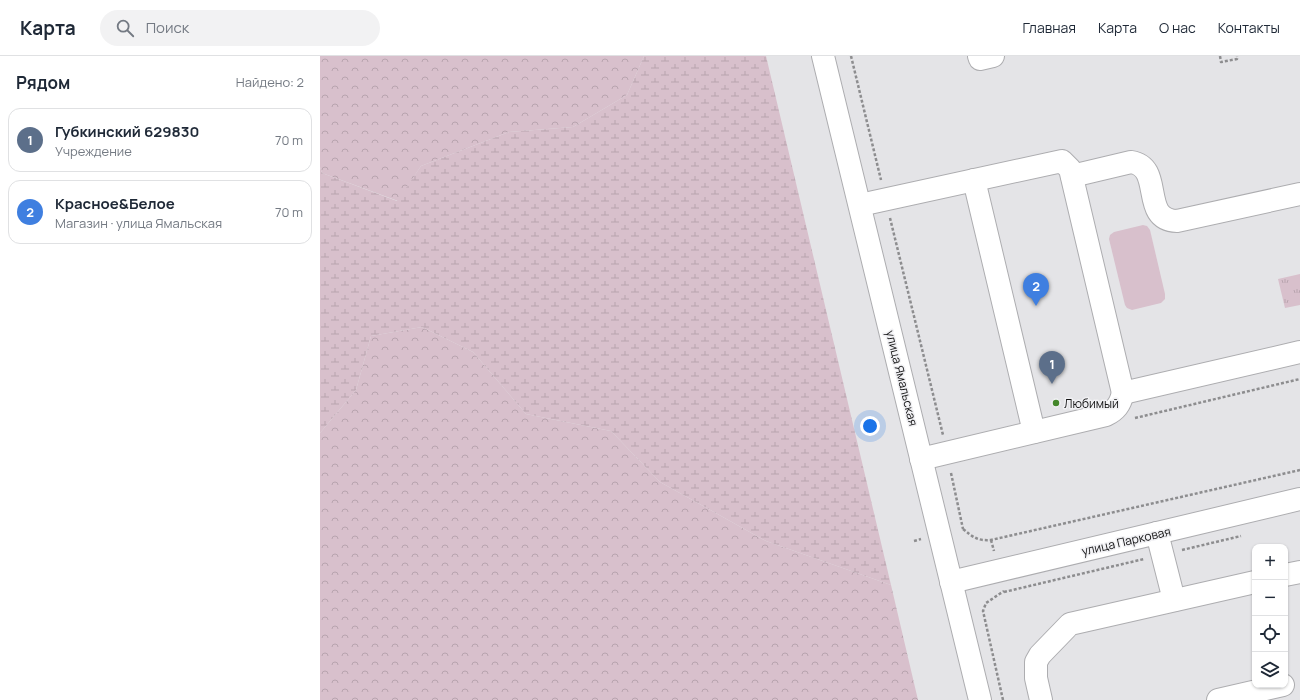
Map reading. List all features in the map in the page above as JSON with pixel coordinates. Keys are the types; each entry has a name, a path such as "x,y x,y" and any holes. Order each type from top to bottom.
{"street":[{"name":"улица Ямальская","path":"824,56 980,700"},
{"path":"979,56 980,59 993,56"},
{"path":"860,206 1062,161 1068,164 1072,176 1123,393 1120,404 1114,411 1106,415 921,459"},
{"path":"1072,176 1131,162 1139,164 1144,168 1148,175 1156,209 1167,221 1176,221 1300,194"},
{"path":"974,180 1034,432"},
{"path":"1123,393 1300,352"},
{"name":"улица Парковая","path":"952,582 1300,499"},
{"path":"1158,533 1174,600"},
{"path":"1288,574 1300,572"},
{"path":"1041,700 1036,678 1036,662 1040,655 1070,624 1252,583"},
{"path":"1288,684 1300,681"},
{"path":"1218,700 1271,688"}],"path":[{"path":"851,56 947,453 963,529 972,538 980,541 991,540 1300,470"},
{"path":"1220,56 1221,62 1237,59 1237,56"},
{"path":"940,534 963,529"},
{"path":"991,540 1004,592 993,597 986,603 983,612 1003,700"}],"green space":[{"path":"320,56 644,56 627,95 573,127 509,132 421,166 398,201 322,173 320,167"},
{"path":"644,56 766,56 891,585 766,541 660,482 611,431 526,414 473,352 422,327 371,336 356,390 320,433 320,167 322,173 397,201 421,166 509,132 573,127 627,95"},
{"path":"1143,225 1147,226 1150,230 1165,299 1161,303 1132,310 1127,308 1125,305 1109,239 1110,235 1114,232"},
{"path":"1300,274 1300,305 1285,308 1278,279"},
{"path":"422,327 473,352 526,414 611,431 660,482 766,541 891,585 918,700 320,700 320,433 356,390 371,336"}],"place":[{"name":"Красное&Белое","path":"1036,306"},
{"name":"Губкинский 629830","path":"1052,384"},
{"name":"Любимый","path":"1056,403"}]}
